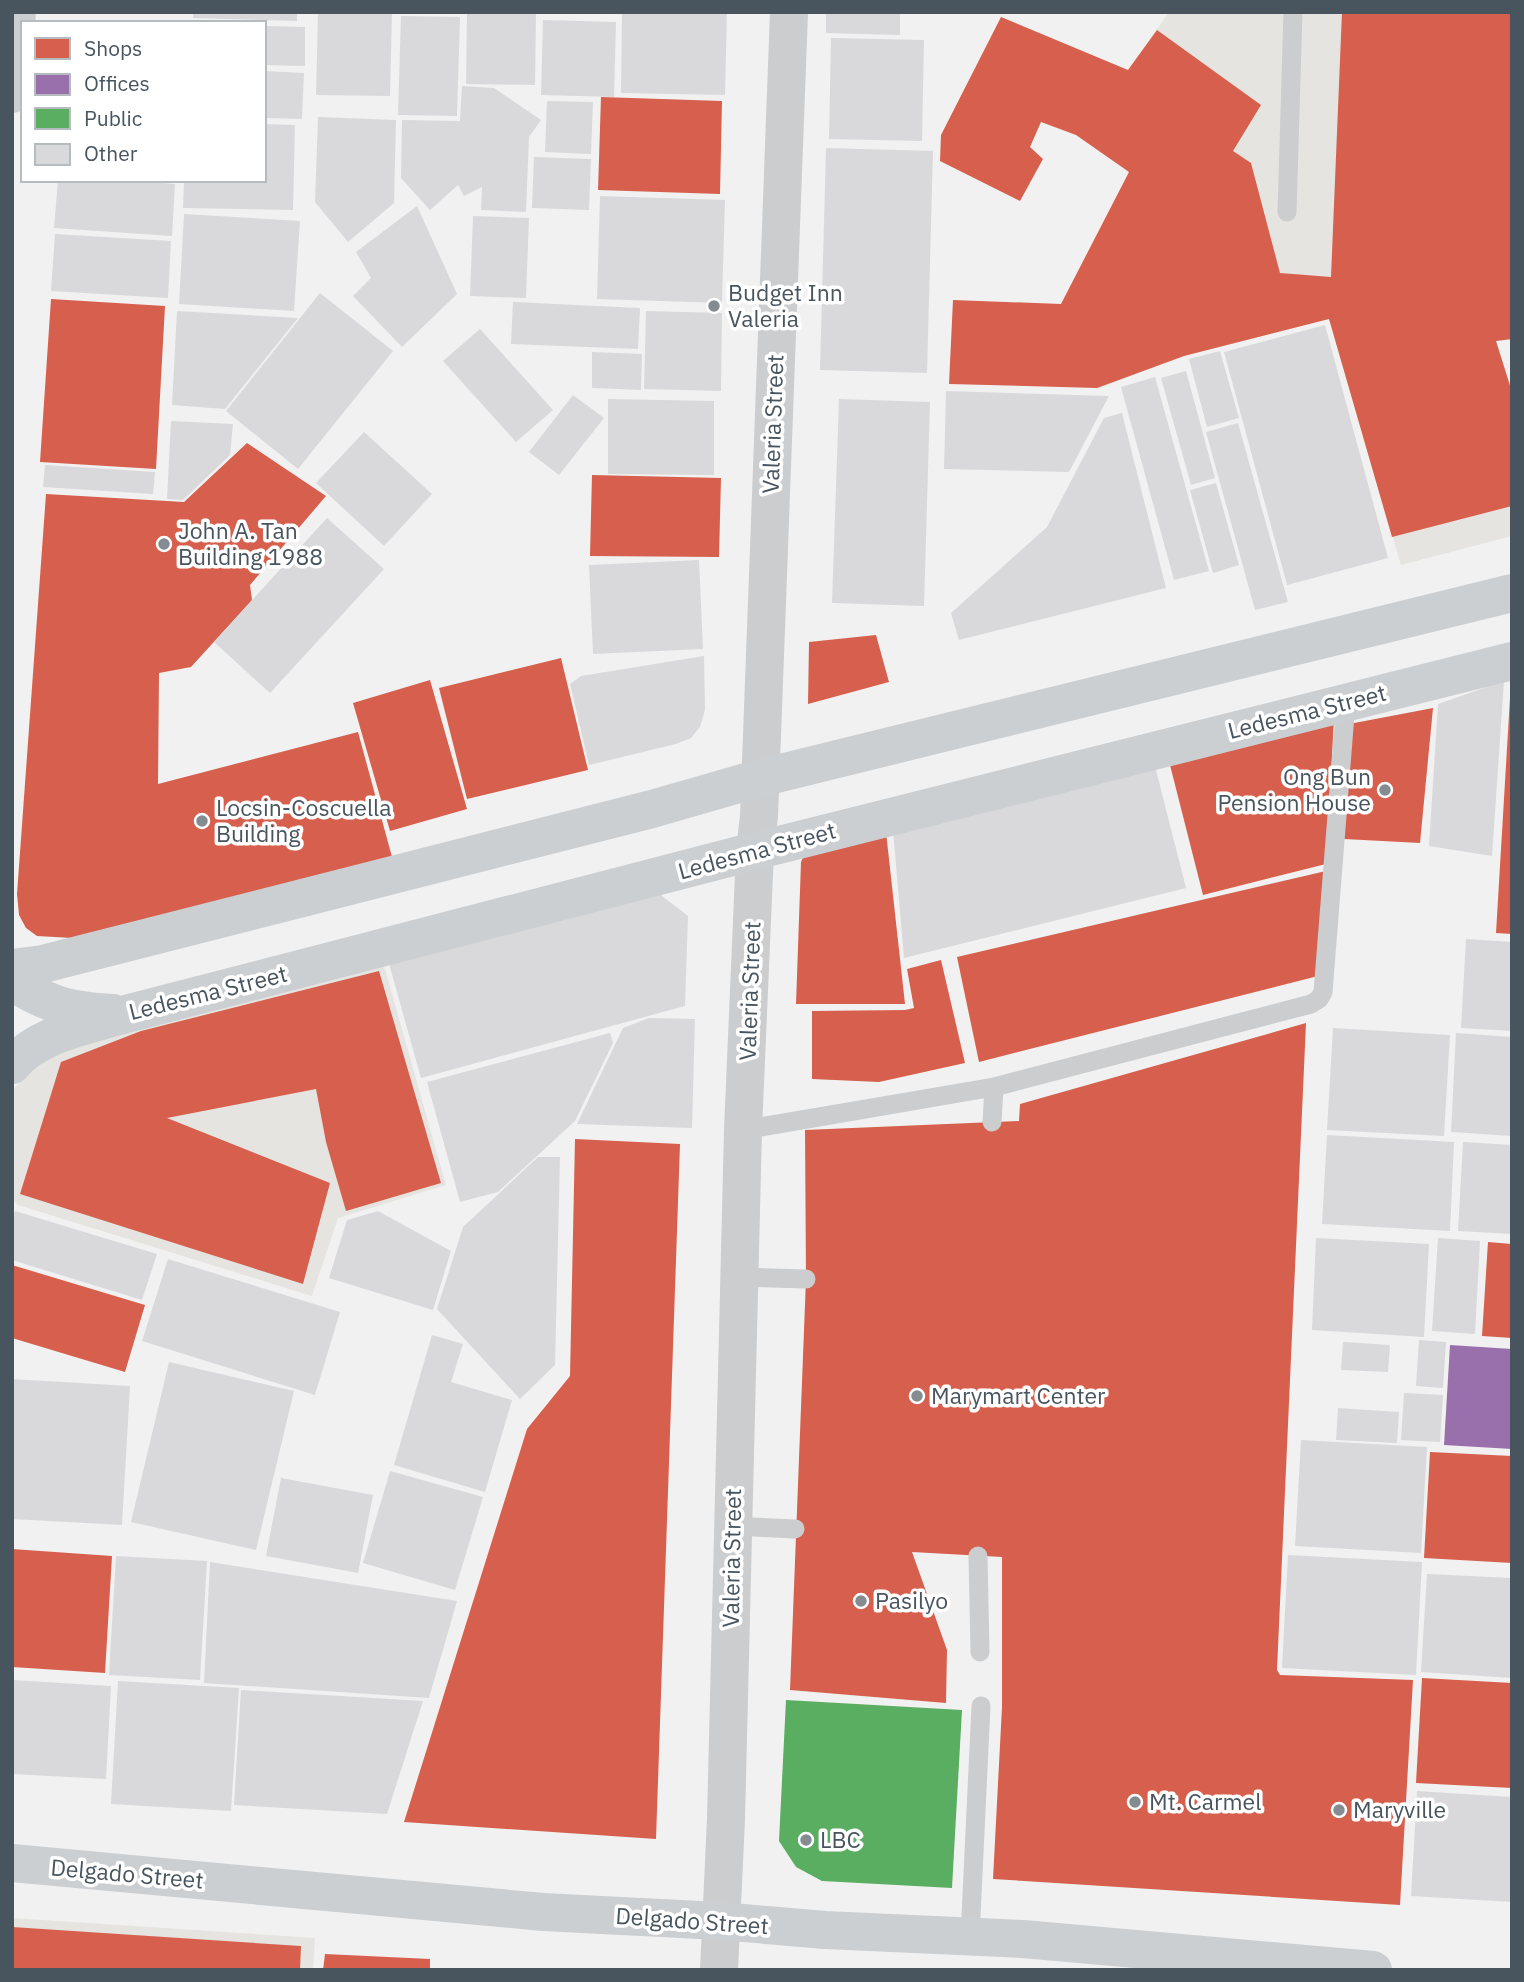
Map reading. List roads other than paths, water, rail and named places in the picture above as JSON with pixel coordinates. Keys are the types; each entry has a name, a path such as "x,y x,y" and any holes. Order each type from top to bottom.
{"main road":[{"path":"12,94 17,12"},
{"path":"12,968 43,964 639,813 760,778 1512,593"},
{"name":"Ledesma Street","path":"12,1065 22,1054 60,1034 126,1014 755,851 1512,661"},
{"path":"12,982 54,1005 82,1011 126,1014"},
{"name":"Delgado Street","path":"12,1863 543,1912 970,1937 1129,1959 1373,1970"}],"street":[{"name":"Valeria Street","path":"719,1970 726,1819 743,1130 755,851 759,816 789,12"}],"lane":[{"path":"1287,212 1293,12"},
{"path":"743,1130 993,1087 1311,1004 1320,999 1323,992 1346,702"},
{"path":"992,1122 993,1087"},
{"path":"739,1277 806,1279"},
{"path":"733,1526 795,1529"},
{"path":"978,1556 980,1652"},
{"path":"970,1937 981,1706"}],"place":[{"name":"Budget Inn Valeria","path":"714,306"},
{"name":"John A. Tan Building 1988","path":"164,544"},
{"name":"Ong Bun Pension House","path":"1385,790"},
{"name":"Locsin-Coscuella Building","path":"202,821"},
{"name":"Marymart Center","path":"917,1396"},
{"name":"Pasilyo","path":"861,1601"},
{"name":"Mt. Carmel","path":"1135,1802"},
{"name":"Maryville","path":"1339,1810"},
{"name":"LBC","path":"806,1840"}]}
